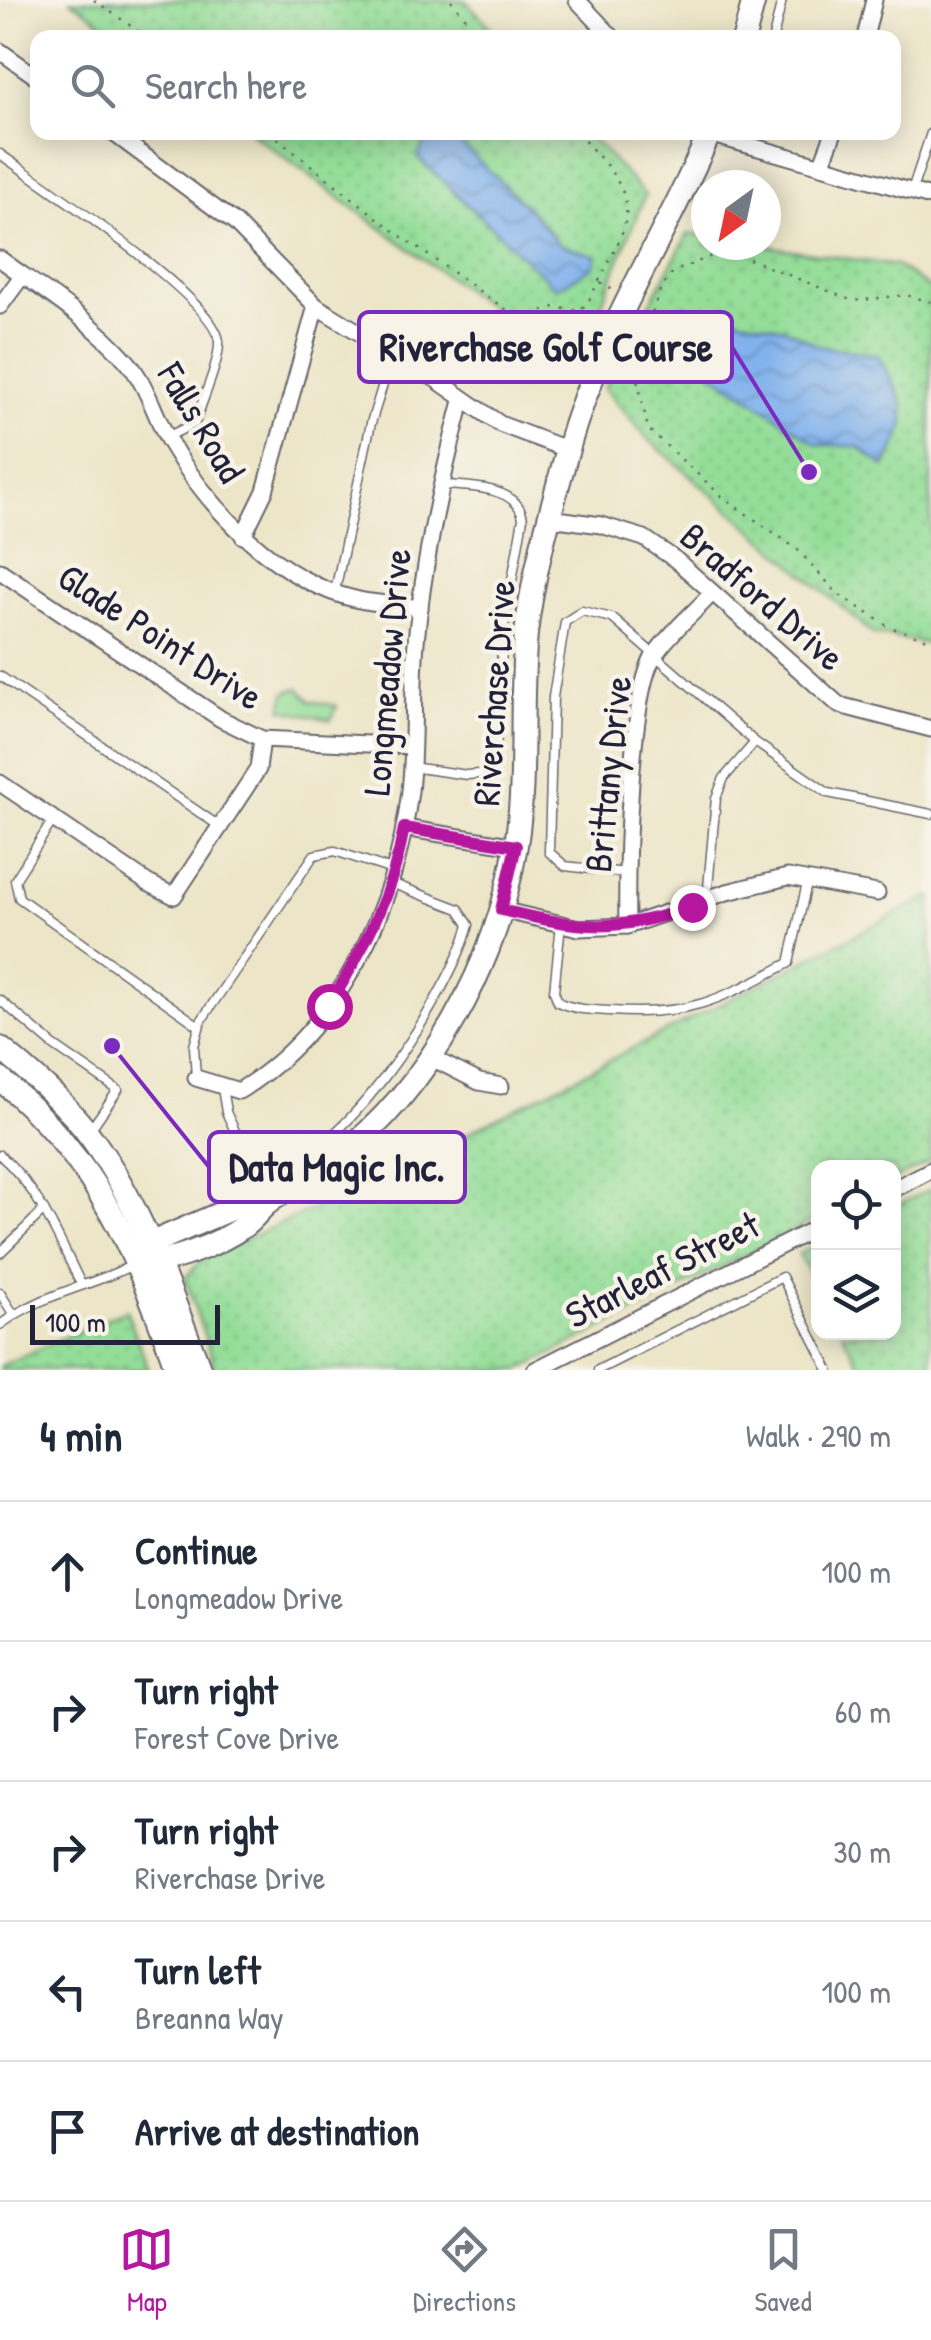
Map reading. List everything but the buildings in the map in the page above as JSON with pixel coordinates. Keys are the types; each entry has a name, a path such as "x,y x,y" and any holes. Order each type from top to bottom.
{"street":[{"path":"577,0 605,30"},
{"path":"746,30 754,0"},
{"path":"867,30 874,0"},
{"path":"0,51 30,72"},
{"path":"123,140 235,222 316,306 500,424 568,450"},
{"name":"Riverchase Drive","path":"149,1257 233,1208 269,1202 338,1159 385,1113 430,1057 469,990 501,910 516,846 526,636 534,579 568,450 584,395 620,311 706,140"},
{"path":"733,140 931,197"},
{"path":"821,166 831,140"},
{"name":"Falls Road","path":"0,259 89,324 125,358 142,381 167,437 207,502 243,536 311,581 356,600 420,608"},
{"path":"0,306 22,276"},
{"path":"243,536 265,492 316,306"},
{"name":"Longmeadow Drive","path":"222,1088 239,1091 269,1072 329,1006 372,935 404,828 420,608 441,486 462,401"},
{"name":"Bradford Drive","path":"550,518 600,525 644,538 839,705 931,729"},
{"name":"Glade Point Drive","path":"0,571 221,719 262,739 411,746"},
{"name":"Brittany Drive","path":"627,926 626,873 640,692 655,655 712,593"},
{"path":"0,783 148,884 174,896 258,769 262,739"},
{"path":"404,828 516,846"},
{"path":"501,910 561,924 627,926 788,877 877,893"},
{"path":"0,1048 36,1078 88,1133 200,1370"},
{"path":"430,1057 479,1082 501,1086"},
{"path":"196,1078 222,1088"},
{"path":"0,1080 68,1144 116,1217 149,1257 177,1370"},
{"path":"901,1185 931,1170"},
{"name":"Starleaf Street","path":"535,1370 811,1230"}],"lane":[{"path":"775,30 782,0"},
{"path":"912,191 931,133"},
{"path":"0,154 173,282 201,307 216,328 220,344 195,423 167,437"},
{"path":"335,591 370,423 393,352"},
{"path":"411,766 467,775 490,773 495,767 503,632 522,518 518,504 509,496 441,486"},
{"path":"626,873 565,866 554,861 548,852 553,698 560,632 573,615 595,612 612,618 755,742 828,793 931,814"},
{"path":"0,676 222,828"},
{"path":"707,899 716,798 724,778 755,742"},
{"path":"53,819 15,880 19,898 199,1026"},
{"path":"196,1078 199,1026 314,855 335,851 459,909 468,925 427,1019 400,1060 350,1116 307,1153 264,1173 254,1172 241,1152 222,1088"},
{"path":"561,924 554,991 558,1002 582,1009 637,1013 688,1011 788,963 808,880"},
{"path":"0,1000 53,1045 118,1090 88,1133"},
{"path":"0,1155 21,1174 44,1210 80,1282"},
{"path":"0,1254 44,1210"},
{"path":"0,1325 80,1282 97,1284 149,1257"},
{"path":"598,1370 782,1277 830,1370"},
{"path":"0,1294 14,1315"},
{"path":"622,1358 628,1370"}],"path":[{"path":"94,0 137,30"},
{"path":"452,0 476,30"},
{"path":"279,140 398,234 526,318 552,307 579,311 598,283 621,230 628,198 620,181 583,140"},
{"path":"931,302 906,295 853,301 744,257 716,254 673,272 653,310 638,353 641,408 648,429 725,499 797,549 838,594 888,627 931,640"},
{"path":"598,283 614,290"},
{"path":"642,304 653,310"}],"green space":[{"path":"71,0 465,0 493,30 112,30"},
{"path":"261,140 594,140 645,195 575,370"},
{"path":"688,234 691,260 781,260 781,248 896,266 931,289 931,644 873,634 648,439 604,388"},
{"path":"299,688 311,701 337,706 331,720 282,709 286,692"},
{"path":"931,896 931,1161 901,1176 901,1160 811,1160 811,1222 520,1370 216,1370 185,1278 203,1258 348,1194"},
{"path":"931,1189 931,1370 863,1370 846,1340 901,1340 901,1204"},
{"path":"811,1248 811,1277 799,1254"},
{"path":"126,1310 149,1370 0,1370 0,1366"}],"water":[{"path":"425,140 457,140 530,210 560,245 597,256 593,267 556,288 418,158"},
{"path":"679,306 785,328 819,346 878,355 904,410 901,433 885,467 858,447 817,444 662,338"}],"place":[{"name":"Riverchase Golf Course","path":"809,472"},
{"name":"Data Magic Inc.","path":"112,1046"}],"route":[{"path":"329,1006 372,935 399,859 404,828 516,846 501,910 579,928 627,926 692,907"}]}
